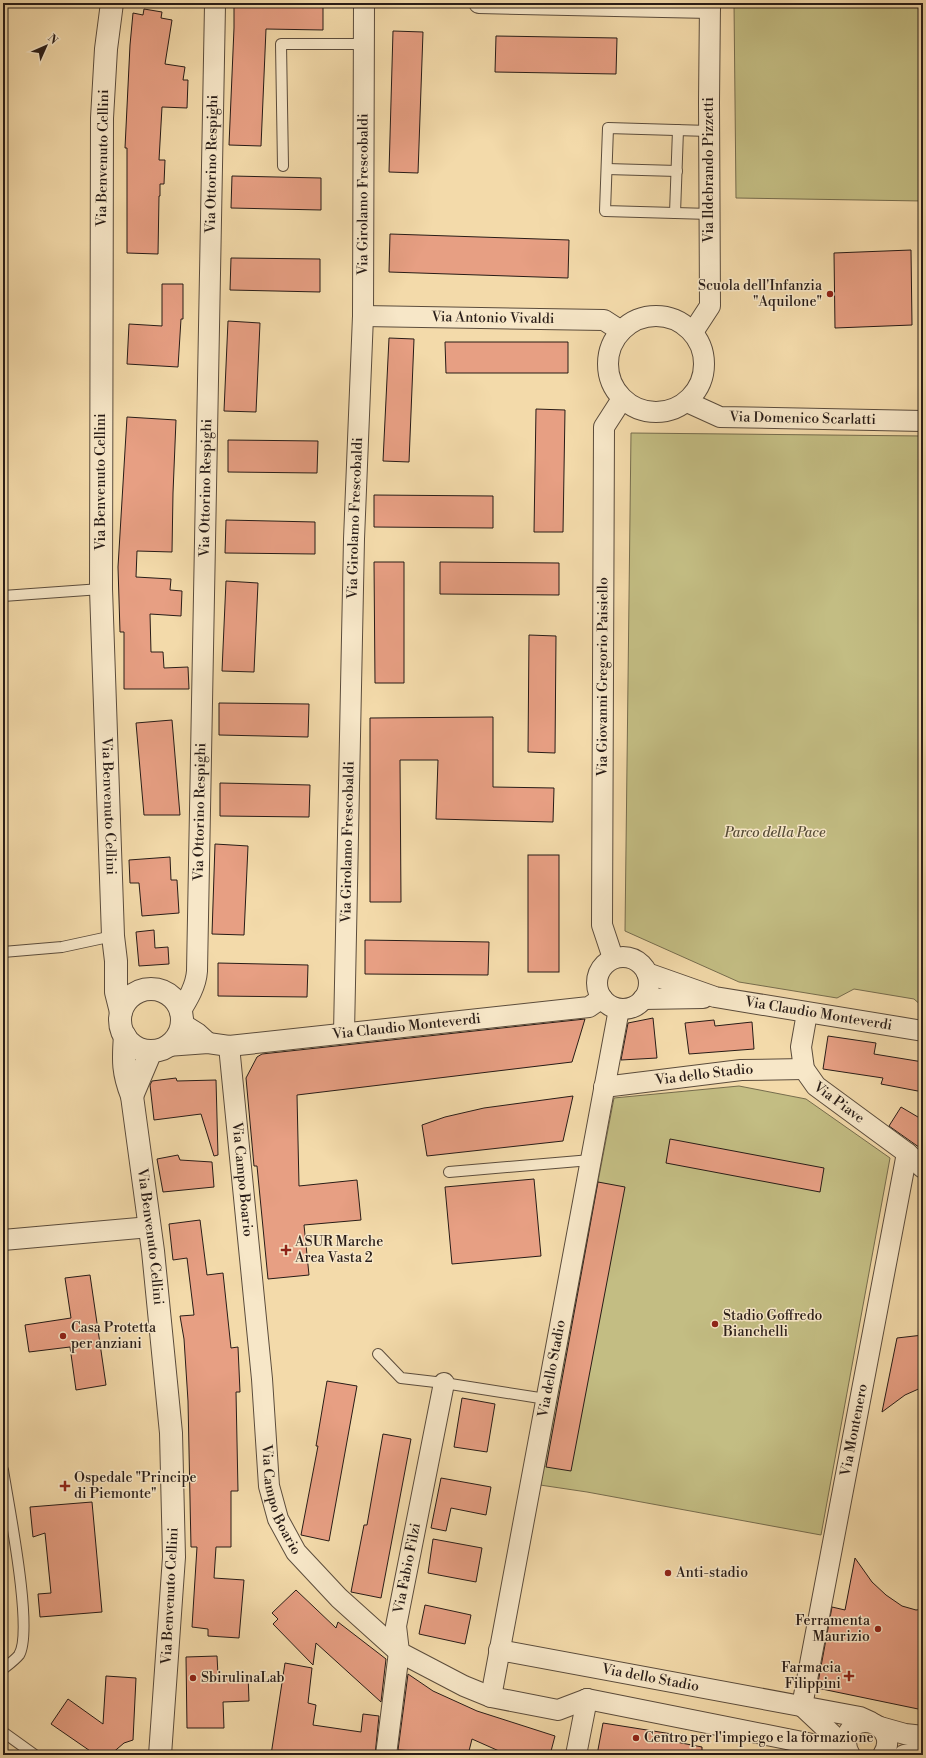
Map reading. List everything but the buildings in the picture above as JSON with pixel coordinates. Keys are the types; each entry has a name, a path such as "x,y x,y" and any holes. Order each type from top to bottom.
{"street":[{"name":"Via Benvenuto Cellini","path":"112,3 106,49 102,118 101,590 113,936 116,961 116,992 121,1012"},
{"name":"Via Girolamo Frescobaldi","path":"344,1033 354,539 363,316 364,3"},
{"path":"478,3 710,5"},
{"name":"Via Ottorino Respighi","path":"178,1011 191,992 197,978 215,5"},
{"name":"Via Ildebrando Pizzetti","path":"692,332 710,306 710,5"},
{"name":"Via Antonio Vivaldi","path":"363,316 604,320 621,331"},
{"path":"649,316 665,316 680,322 692,332 701,345 705,360 703,376 697,390 687,402 675,409 661,412 647,412 634,407 622,398 614,387 609,372 608,358 612,343 621,331 634,321 649,316"},
{"name":"Via Giovanni Gregorio Paisiello","path":"613,958 602,925 604,427 622,398"},
{"name":"Via Domenico Scarlatti","path":"687,402 720,417 923,422"},
{"path":"613,958 630,958 643,966 647,973 649,987 643,999 628,1009 612,1007 602,998 598,991 598,976 606,962 613,958"},
{"name":"Via Benvenuto Cellini","path":"116,961 137,992"},
{"name":"Via Claudio Monteverdi","path":"647,973 715,998"},
{"path":"159,1049 141,1049 132,1044 124,1036 120,1020 121,1012 127,1000 137,992 156,990 165,993 178,1011 208,1043"},
{"name":"Via Claudio Monteverdi","path":"159,1049 208,1043 229,1046 589,1007 602,998"},
{"name":"Via Claudio Monteverdi","path":"643,999 715,998 923,1032"},
{"name":"Via dello Stadio","path":"491,1697 619,1009"},
{"path":"132,1096 159,1049 174,1040 179,1032 178,1011"},
{"name":"Via Piave","path":"807,1012 801,1048 804,1069 816,1086 907,1153 923,1168"},
{"name":"Via Benvenuto Cellini","path":"124,1036 123,1059 125,1077 132,1096 150,1227 171,1433 174,1557 162,1749"},
{"name":"Via Campo Boario","path":"229,1046 262,1379 269,1486 278,1519 296,1552 339,1598 399,1652 464,1686 491,1697 558,1710 587,1700"},
{"name":"Via dello Stadio","path":"604,1087 741,1070 804,1069"},
{"name":"Via Montenero","path":"802,1706 907,1153"},
{"path":"3,1240 150,1227"},
{"name":"Via Fabio Filzi","path":"386,1755 399,1652 396,1626 444,1383"},
{"name":"Via dello Stadio","path":"499,1650 860,1717 875,1724"},
{"path":"576,1755 587,1700 848,1748"},
{"path":"802,1706 848,1748"},
{"path":"848,1748 852,1728 857,1724 864,1722 905,1734 923,1736"},
{"path":"875,1724 887,1738 887,1744 883,1755"},
{"path":"904,1755 923,1751"}],"lane":[{"path":"283,166 282,44 364,44"},
{"path":"709,131 608,128 605,211 710,214"},
{"path":"675,213 678,130"},
{"path":"607,169 676,171"},
{"path":"3,596 101,590"},
{"path":"3,952 62,947 113,936"},
{"path":"450,1172 591,1160"},
{"path":"378,1354 401,1378 444,1383 546,1399"},
{"path":"3,1470 20,1573 24,1628 19,1654 3,1669"},
{"path":"3,1732 35,1755"}],"green space":[{"path":"734,3 923,3 923,201 736,198"},
{"name":"Parco della Pace","path":"631,433 923,436 923,1007 914,999 854,989 837,998 739,982 625,931"},
{"name":"Stadio Goffredo Bianchelli","path":"739,1086 806,1099 890,1158 821,1535 587,1492 540,1485 614,1098"}],"place":[{"name":"Scuola dell'Infanzia \"Aquilone\"","path":"830,294"},
{"name":"ASUR Marche Area Vasta 2","path":"286,1250"},
{"name":"Stadio Goffredo Bianchelli","path":"715,1324"},
{"name":"Casa Protetta per anziani","path":"63,1336"},
{"name":"Ospedale \"Principe di Piemonte\"","path":"65,1486"},
{"name":"Anti-stadio","path":"668,1573"},
{"name":"Ferramenta Maurizio","path":"878,1629"},
{"name":"Farmacia Filippini","path":"849,1676"},
{"name":"SbirulinaLab","path":"193,1678"},
{"name":"Centro per l'impiego e la formazione","path":"636,1738"}]}
